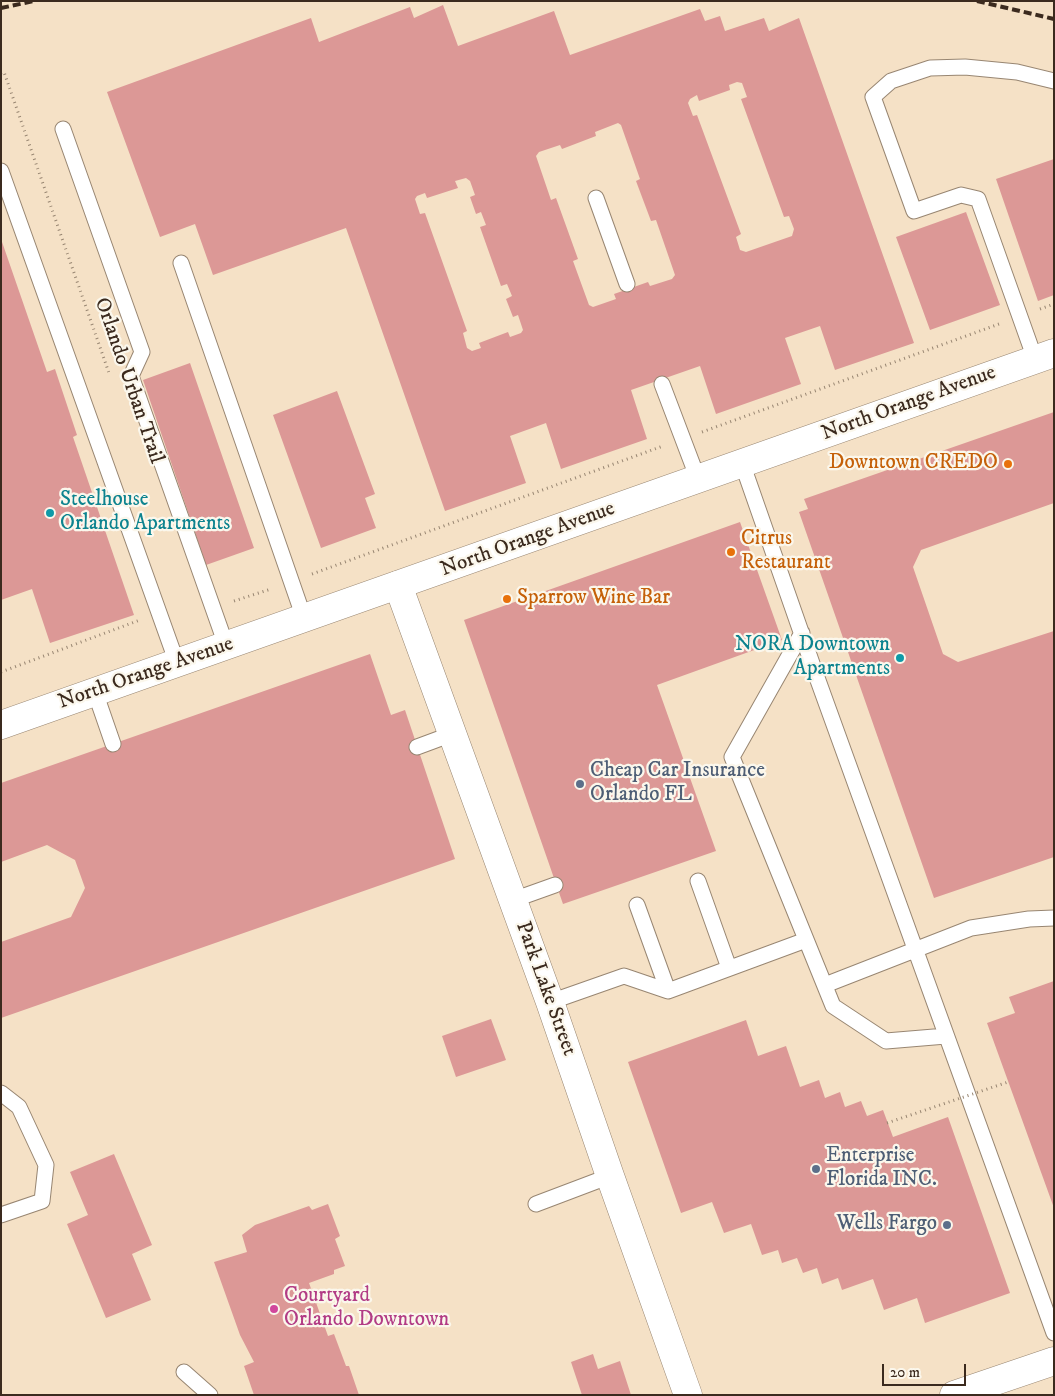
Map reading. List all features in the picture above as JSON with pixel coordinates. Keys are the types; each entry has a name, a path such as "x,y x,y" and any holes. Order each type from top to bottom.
{"main road":[{"name":"North Orange Avenue","path":"1,725 1044,356"},
{"name":"Park Lake Street","path":"398,585 550,1002 688,1395"},
{"path":"959,1394 1054,1361"}],"lane":[{"path":"1044,356 978,199 961,194 914,211 873,97 892,81 930,68 965,67 1017,72 1054,81"},
{"path":"63,130 142,352 131,376 226,646"},
{"path":"1,172 177,663"},
{"path":"596,198 627,284"},
{"path":"182,263 304,618"},
{"path":"662,384 698,479"},
{"path":"742,463 915,950 1054,1333"},
{"path":"802,633 732,757 833,1006 886,1041 946,1036"},
{"path":"95,692 113,744"},
{"path":"417,747 452,734"},
{"path":"698,881 729,968"},
{"path":"513,900 555,885"},
{"path":"637,905 668,991"},
{"path":"824,985 971,928 1029,919 1054,918"},
{"path":"550,1002 624,976 668,991 806,940"},
{"path":"1,1093 19,1107 46,1165 42,1201 1,1215"},
{"path":"536,1204 610,1176"},
{"path":"184,1372 210,1395"}],"path":[{"name":"Orlando Urban Trail","path":"1,67 112,380"},
{"path":"213,608 317,572"},
{"path":"1,672 146,618"},
{"path":"888,1123 1008,1082"}],"building":[{"path":"443,5 458,46 554,11 570,55 700,9 705,21 720,16 725,31 764,18 769,31 799,18 914,343 835,370 820,326 785,338 801,384 716,414 700,366 631,390 647,439 561,469 546,423 510,436 526,483 445,511 346,228 213,275 195,224 160,237 107,92 311,18 319,42 410,7 414,18","holes":["737,82 742,83 747,97 741,99 784,217 789,216 794,229 792,236 746,252 740,250 736,237 741,234 697,115 693,116 688,103 690,99 697,95 699,101 730,90 729,85","618,123 621,125 640,179 636,181 651,221 656,220 675,275 672,279 650,286 648,282 614,294 616,299 593,307 589,305 573,261 578,259 556,198 551,200 536,156 539,152 560,145 562,149 596,136 595,132","466,178 470,181 475,195 470,197 476,214 481,212 486,225 480,227 501,286 507,284 512,296 506,299 513,317 518,315 523,330 521,333 510,337 508,332 479,343 481,348 472,351 467,348 463,333 467,331 425,213 420,214 415,199 417,196 425,193 427,198 458,188 455,181"]},
{"path":"1054,159 1054,295 1038,301 996,179"},
{"path":"966,212 1000,305 930,330 896,237"},
{"name":"Steelhouse Orlando Apartments","path":"1,239 47,372 55,369 77,435 73,437 134,615 50,643 32,589 1,600"},
{"path":"190,363 254,548 206,565 143,380"},
{"path":"337,391 375,494 365,498 376,528 321,548 273,415"},
{"name":"NORA Downtown Apartments","path":"1054,412 1054,503 921,550 913,567 943,654 958,662 1054,631 1054,857 934,898 799,512 808,509 804,499"},
{"path":"740,522 782,640 657,685 716,851 563,904 464,620"},
{"path":"370,654 391,715 405,710 455,859 1,1018 1,942 71,917 85,888 75,860 47,845 1,862 1,783"},
{"path":"1054,981 1054,1208 987,1023 1015,1013 1009,997"},
{"path":"491,1019 506,1060 456,1077 442,1036"},
{"name":"Enterprise Florida INC.","path":"746,1020 758,1056 786,1046 800,1087 819,1080 825,1098 840,1092 845,1107 861,1101 867,1116 883,1110 893,1137 948,1117 1010,1293 925,1323 917,1298 884,1310 873,1279 842,1290 838,1278 822,1284 817,1268 803,1273 797,1258 782,1263 778,1250 762,1255 751,1224 724,1233 712,1202 681,1213 628,1062"},
{"path":"114,1154 152,1245 132,1254 151,1300 106,1318 67,1224 88,1215 70,1172"},
{"name":"Courtyard Orlando Downtown","path":"328,1204 340,1236 335,1239 345,1266 334,1270 334,1274 309,1283 328,1336 334,1334 346,1366 349,1366 359,1395 254,1395 244,1366 254,1362 240,1335 214,1262 247,1252 242,1235 255,1225 309,1206 312,1210"},
{"path":"593,1354 598,1369 620,1361 631,1395 582,1395 571,1362"}],"railway":[{"path":"1,8 34,1"},
{"path":"977,1 1054,19"}],"place":[{"name":"Downtown CREDO","path":"1008,464"},
{"name":"Steelhouse Orlando Apartments","path":"50,513"},
{"name":"Citrus Restaurant","path":"731,552"},
{"name":"Sparrow Wine Bar","path":"507,599"},
{"name":"NORA Downtown Apartments","path":"900,658"},
{"name":"Cheap Car Insurance Orlando FL","path":"580,784"},
{"name":"Enterprise Florida INC.","path":"816,1169"},
{"name":"Wells Fargo","path":"947,1225"},
{"name":"Courtyard Orlando Downtown","path":"274,1309"}]}
